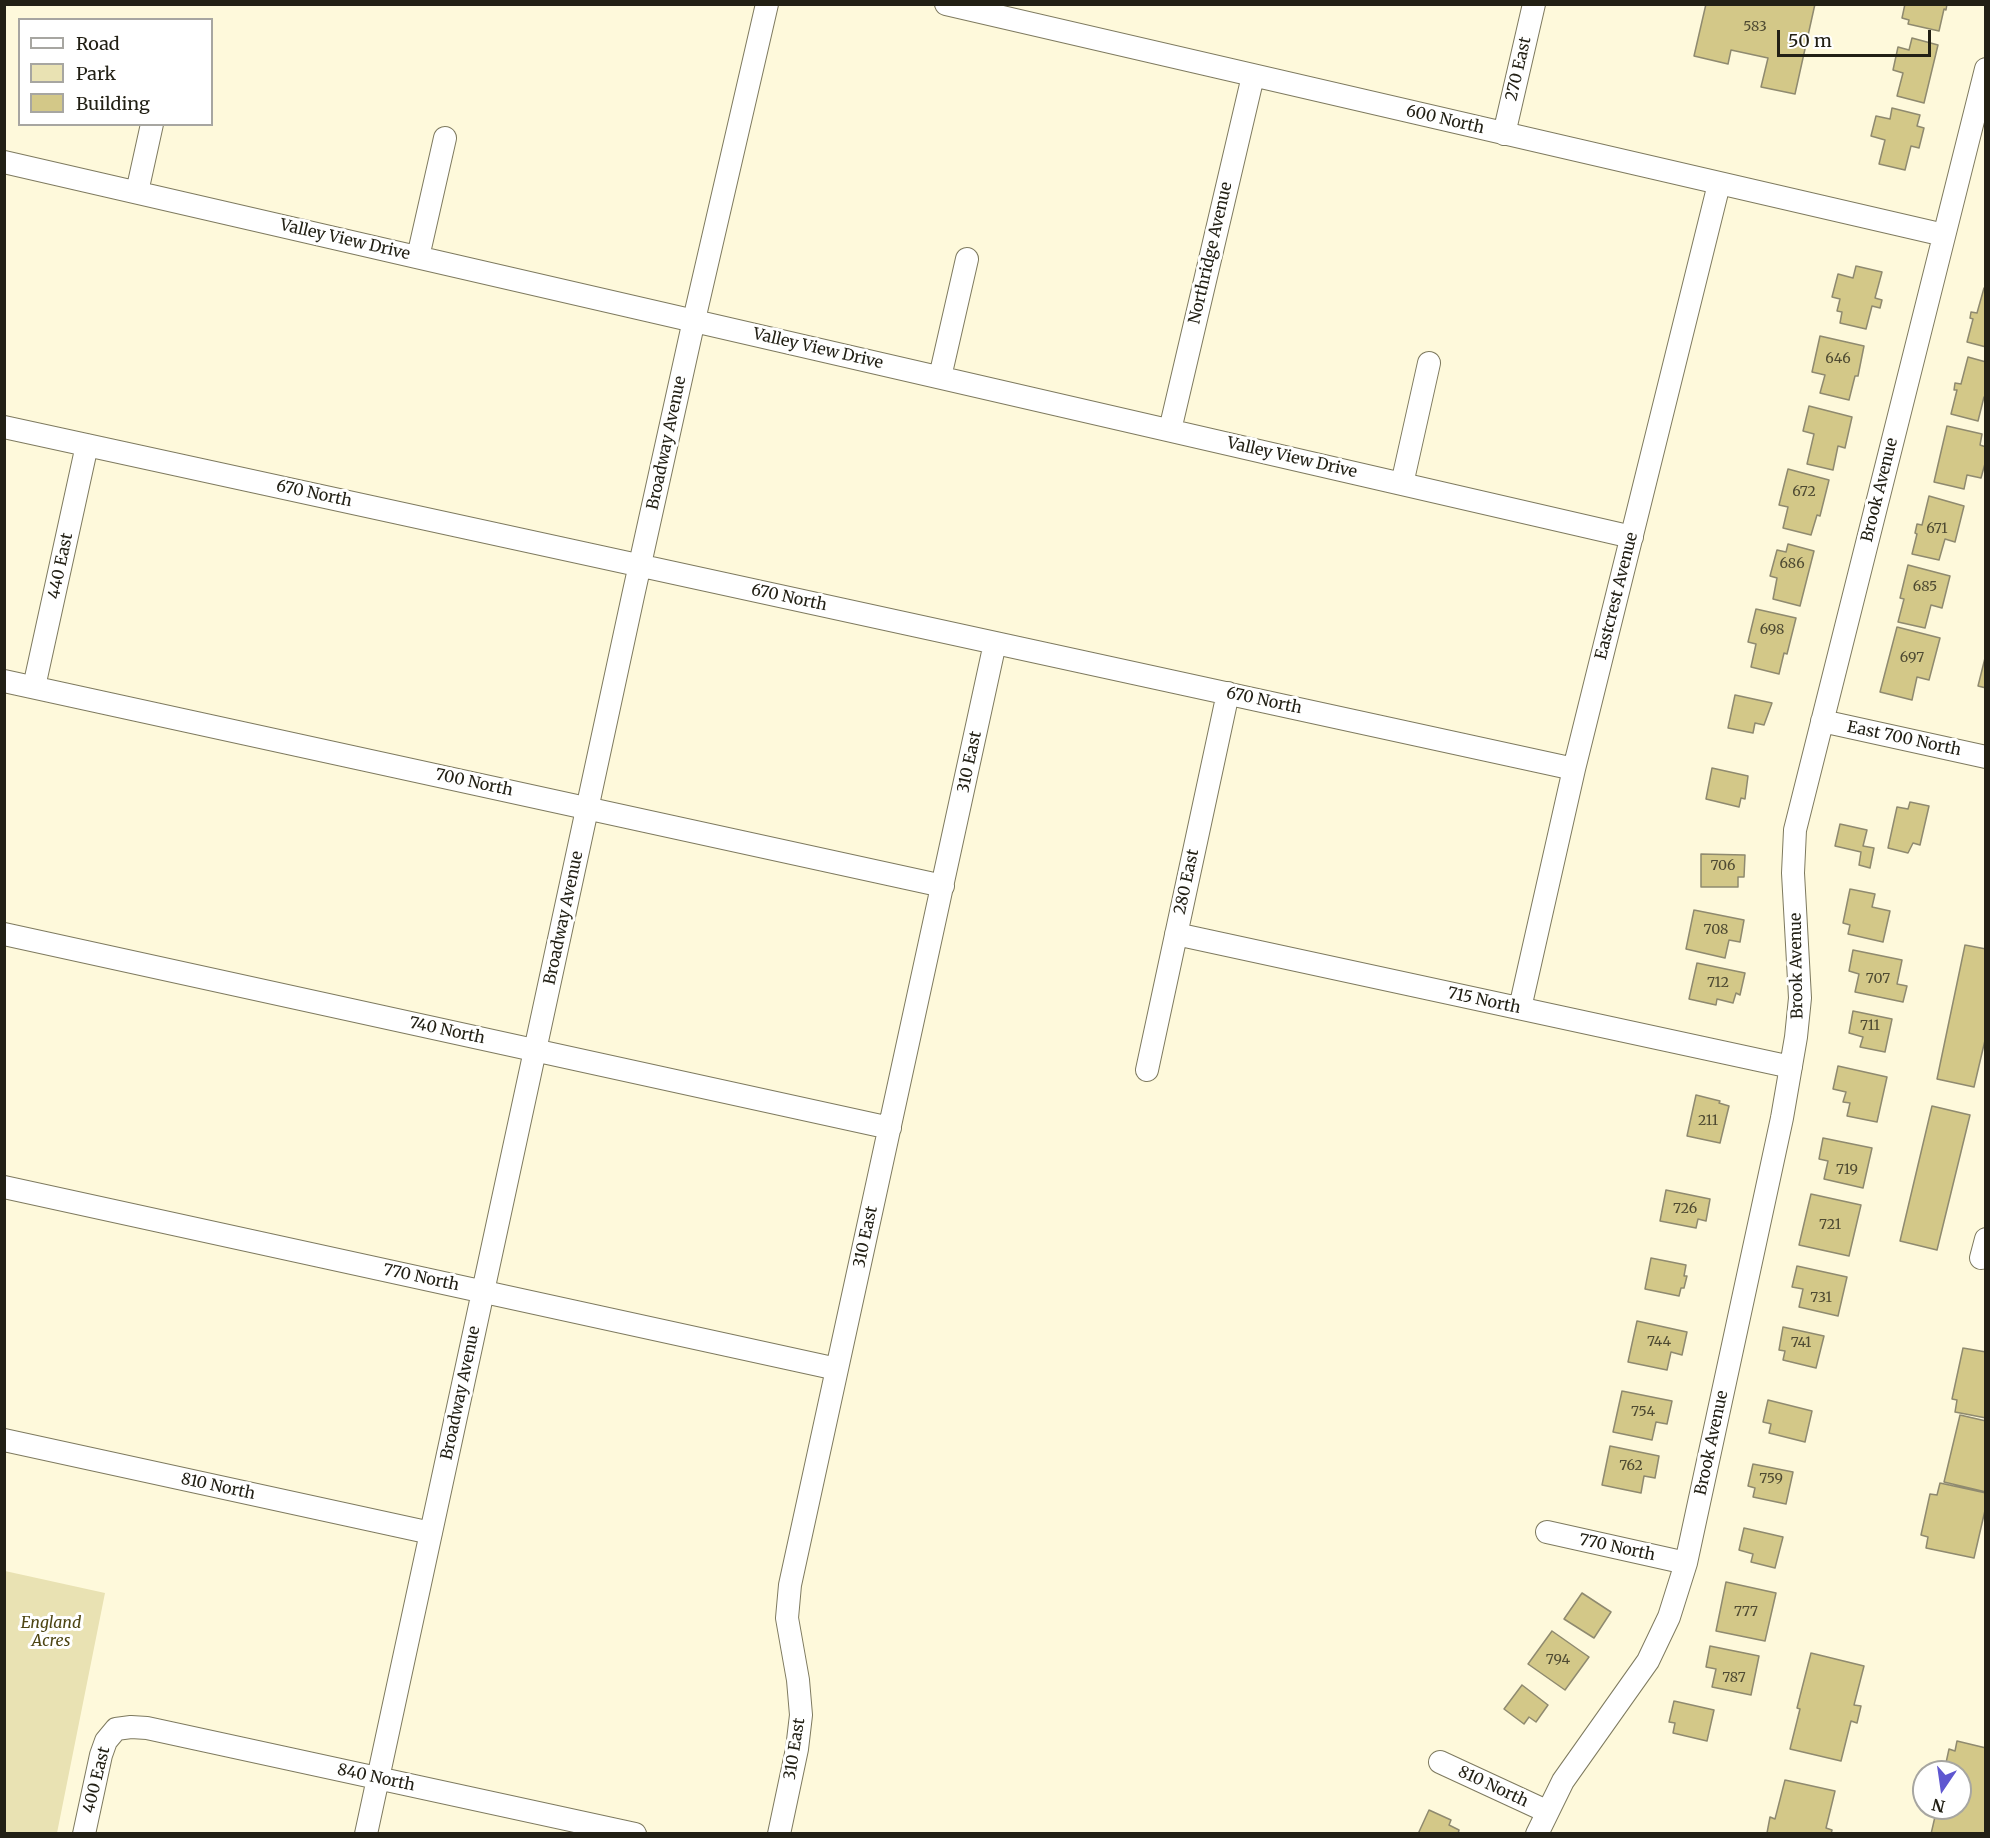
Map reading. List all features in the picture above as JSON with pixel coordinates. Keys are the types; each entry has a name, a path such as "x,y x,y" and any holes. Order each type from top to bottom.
{"street":[{"name":"Broadway Avenue","path":"366,1833 640,565 767,4"},
{"name":"600 North","path":"946,4 1944,236"},
{"name":"270 East","path":"1504,134 1534,4"},
{"name":"Brook Avenue","path":"1537,1833 1563,1781 1648,1661 1669,1617 1686,1563 1782,1118 1800,1015 1793,852 1800,809 1986,69"},
{"name":"Northridge Avenue","path":"1170,430 1252,76"},
{"path":"137,192 152,126"},
{"path":"418,257 445,138"},
{"name":"Valley View Drive","path":"4,162 1632,537"},
{"name":"Eastcrest Avenue","path":"1520,1008 1574,769 1719,184"},
{"path":"940,377 967,259"},
{"path":"1402,484 1429,363"},
{"name":"670 North","path":"4,427 1574,769"},
{"name":"440 East","path":"34,687 87,445"},
{"name":"310 East","path":"779,1833 797,1749 801,1715 798,1680 788,1629 788,1596 996,643"},
{"name":"700 North","path":"4,681 943,886"},
{"name":"280 East","path":"1147,1070 1228,693"},
{"name":"East 700 North","path":"1822,721 1986,757"},
{"name":"740 North","path":"4,934 890,1128"},
{"name":"715 North","path":"1176,934 1791,1067"},
{"name":"770 North","path":"4,1187 837,1369"},
{"name":"810 North","path":"4,1440 431,1533"},
{"name":"770 North","path":"1547,1532 1686,1563"},
{"name":"840 North","path":"116,1729 147,1728 635,1833"},
{"name":"400 East","path":"84,1833 101,1755 106,1741 116,1729"},
{"name":"810 North","path":"1440,1762 1546,1811"}],"green space":[{"name":"England Acres","path":"5,1571 105,1593 57,1833 5,1833"}],"building":[{"path":"1706,4 1815,4 1795,94 1761,87 1768,58 1731,50 1728,64 1694,56"},
{"path":"1905,4 1947,4 1939,31 1908,24 1909,20 1902,18"},
{"path":"1912,38 1938,45 1924,103 1897,96 1903,73 1893,70 1898,47 1909,50"},
{"path":"1892,108 1920,115 1917,126 1924,128 1919,148 1911,146 1905,170 1879,164 1885,140 1871,136 1876,116 1890,119"},
{"path":"1856,266 1882,272 1875,298 1882,300 1880,308 1872,306 1866,329 1840,323 1842,312 1837,311 1840,299 1832,297 1838,274 1853,278"},
{"path":"1984,288 1986,288 1986,347 1967,342 1973,319 1970,318 1971,312 1977,313"},
{"path":"1820,336 1864,346 1858,376 1855,376 1849,400 1820,393 1825,375 1812,372"},
{"path":"1968,357 1986,362 1986,397 1984,397 1978,421 1951,414 1957,390 1954,390 1955,383 1961,384"},
{"path":"1809,406 1852,417 1845,448 1838,446 1833,470 1807,464 1814,434 1803,431"},
{"path":"1947,426 1982,434 1980,445 1986,447 1986,460 1981,478 1967,475 1964,489 1934,482"},
{"path":"1788,469 1829,480 1820,516 1817,515 1811,535 1783,528 1788,507 1779,505"},
{"path":"1929,496 1964,506 1955,542 1945,539 1939,560 1912,554 1917,524 1922,525"},
{"path":"1788,544 1814,551 1800,606 1773,599 1777,578 1770,576 1777,550 1786,552"},
{"path":"1908,565 1950,576 1942,608 1931,605 1925,628 1898,622 1904,599 1900,598"},
{"path":"1756,609 1796,618 1787,654 1784,653 1779,674 1751,667 1756,644 1748,642"},
{"path":"1897,627 1940,638 1929,680 1917,677 1912,700 1880,692"},
{"path":"1986,654 1986,688 1978,686"},
{"path":"1735,695 1772,703 1764,725 1755,723 1753,733 1728,728"},
{"path":"1712,768 1748,776 1745,799 1741,798 1739,807 1706,799"},
{"path":"1910,802 1929,806 1920,845 1913,843 1908,853 1888,848 1897,807 1908,809"},
{"path":"1840,824 1867,830 1863,846 1874,848 1870,868 1859,865 1861,852 1835,846"},
{"path":"1701,854 1745,855 1744,877 1738,877 1738,887 1701,887"},
{"path":"1850,889 1875,894 1872,907 1890,911 1883,942 1848,934 1850,925 1843,923"},
{"path":"1694,910 1744,920 1740,942 1729,940 1725,958 1686,949"},
{"path":"1965,945 1986,949 1986,1036 1974,1087 1937,1079"},
{"path":"1853,950 1902,960 1897,984 1907,986 1903,1002 1855,992 1859,974 1849,971"},
{"path":"1697,963 1745,973 1740,995 1736,993 1733,1003 1717,999 1716,1005 1689,999"},
{"path":"1853,1011 1892,1019 1885,1052 1860,1047 1863,1037 1849,1033"},
{"path":"1838,1066 1887,1077 1877,1122 1847,1116 1850,1103 1843,1102 1846,1092 1833,1089"},
{"path":"1696,1095 1720,1101 1719,1103 1729,1106 1720,1143 1687,1136"},
{"path":"1932,1106 1970,1115 1937,1250 1900,1241"},
{"path":"1823,1138 1872,1148 1863,1188 1824,1179 1828,1161 1819,1159"},
{"path":"1666,1190 1710,1199 1706,1221 1698,1219 1696,1228 1660,1221"},
{"path":"1811,1194 1861,1205 1849,1256 1799,1245"},
{"path":"1651,1258 1686,1265 1684,1276 1687,1276 1679,1296 1645,1289"},
{"path":"1797,1266 1847,1277 1838,1316 1799,1307 1803,1289 1792,1287"},
{"path":"1637,1321 1687,1332 1682,1355 1671,1352 1667,1370 1628,1362"},
{"path":"1783,1327 1824,1336 1816,1368 1783,1360 1785,1351 1779,1350"},
{"path":"1963,1348 1986,1352 1986,1418 1955,1412 1957,1400 1952,1399"},
{"path":"1622,1391 1672,1401 1667,1424 1656,1422 1652,1440 1613,1432"},
{"path":"1768,1400 1812,1411 1805,1442 1769,1433 1771,1424 1763,1422"},
{"path":"1960,1415 1986,1421 1986,1492 1944,1482"},
{"path":"1610,1446 1659,1456 1655,1478 1644,1476 1641,1493 1602,1485"},
{"path":"1753,1464 1793,1472 1786,1504 1753,1497 1755,1488 1748,1486"},
{"path":"1940,1483 1986,1493 1986,1506 1974,1558 1926,1548 1928,1537 1921,1535 1930,1494 1937,1495"},
{"path":"1744,1528 1783,1537 1775,1568 1751,1562 1753,1554 1739,1550"},
{"path":"1726,1582 1776,1593 1765,1641 1716,1631"},
{"path":"1582,1593 1611,1612 1594,1638 1564,1619"},
{"path":"1552,1631 1589,1657 1565,1690 1528,1664"},
{"path":"1710,1646 1759,1656 1751,1695 1712,1687 1716,1669 1706,1667"},
{"path":"1811,1653 1864,1666 1854,1705 1861,1706 1857,1723 1851,1721 1841,1761 1790,1749 1800,1709 1797,1708"},
{"path":"1522,1685 1548,1705 1536,1722 1529,1717 1524,1724 1504,1709"},
{"path":"1674,1701 1714,1710 1707,1741 1673,1733 1675,1723 1669,1722"},
{"path":"1957,1741 1986,1748 1985,1834 1931,1834 1934,1820 1972,1820 1972,1760 1947,1760 1949,1749 1955,1751"},
{"path":"1785,1780 1835,1791 1826,1828 1832,1830 1831,1834 1767,1833 1770,1817 1775,1819"},
{"path":"1429,1810 1451,1820 1449,1825 1459,1830 1458,1834 1418,1834"}]}
